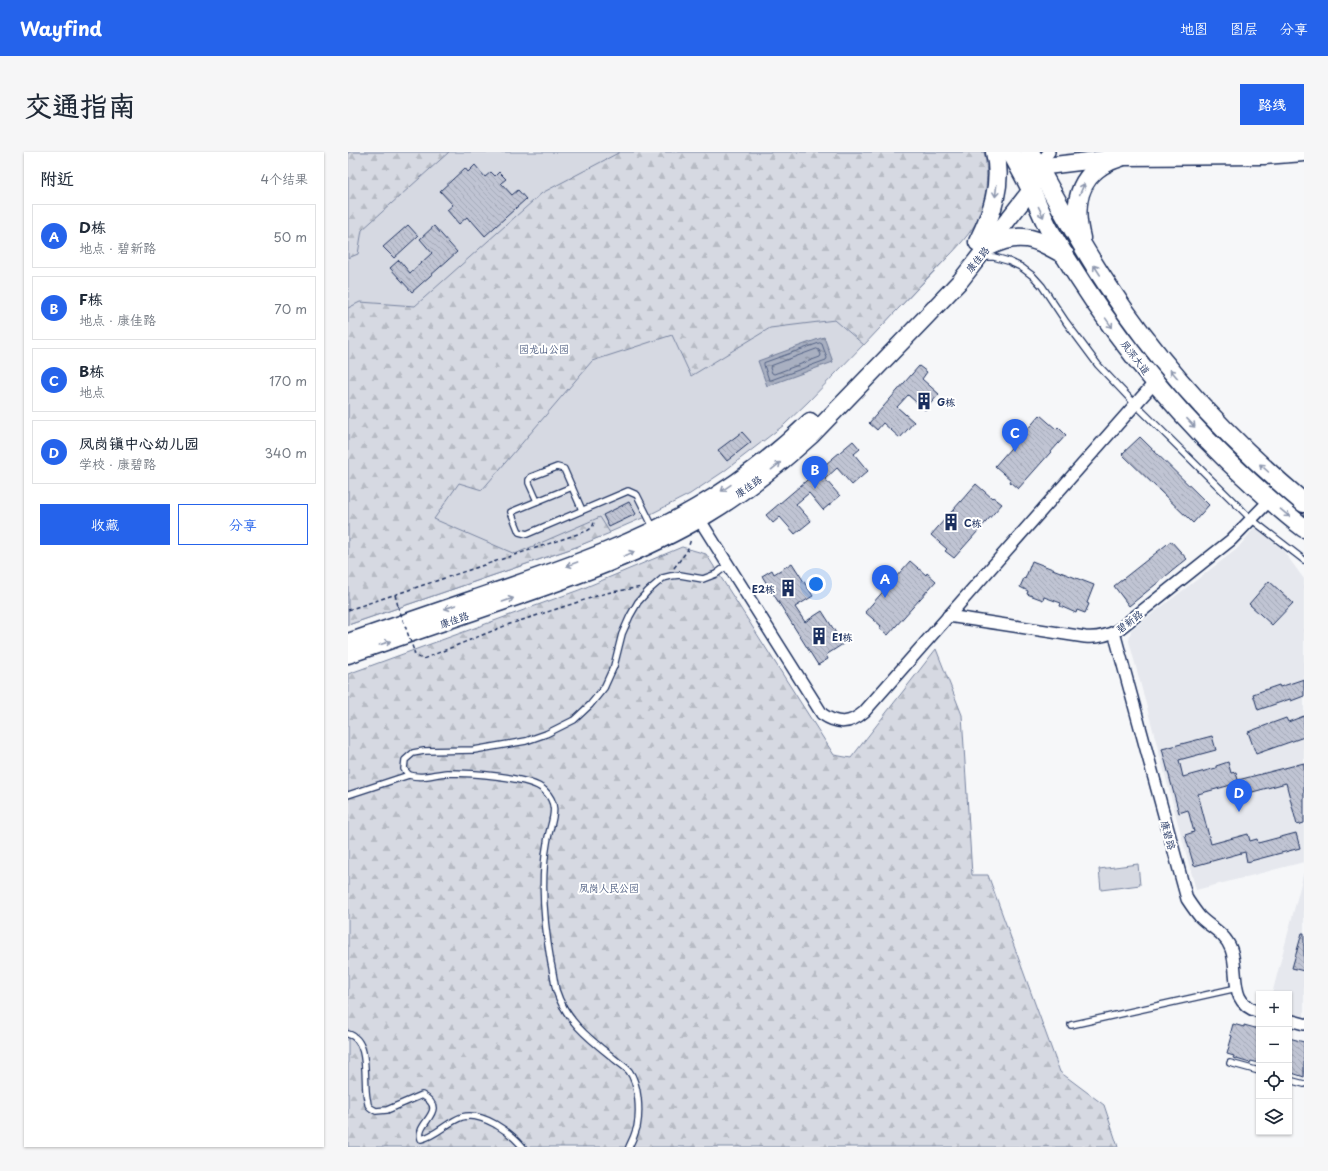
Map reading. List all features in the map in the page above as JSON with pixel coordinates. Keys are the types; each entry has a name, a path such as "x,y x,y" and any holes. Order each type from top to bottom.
{"main road":[{"path":"982,249 995,199 997,173 994,152"},
{"name":"凤深大道","path":"1011,152 1049,228 1112,327 1155,382 1213,446 1270,500 1304,528"},
{"path":"1087,254 1081,236 1078,218 1078,199 1082,187 1088,176 1098,167 1108,161 1121,157"},
{"name":"凤深大道","path":"1034,160 1087,254 1128,315 1175,376 1254,459 1304,503"},
{"path":"982,249 1000,241 1014,238 1028,238 1041,242 1065,255"}],"street":[{"path":"1034,160 1050,152"},
{"path":"1034,160 1121,157 1264,156 1304,153"},
{"name":"康佳路","path":"348,655 576,576 696,514 804,427 825,408 952,273 982,249 1029,186 1034,160"},
{"path":"696,514 822,714 839,722 848,721 857,718 864,712 1155,382"},
{"name":"碧新路","path":"948,616 1085,637 1102,637 1114,632 1231,540 1270,500"},
{"name":"康佳路","path":"348,642 612,549 657,535"},
{"name":"康碧路","path":"1114,632 1184,889 1188,899 1200,917 1219,930 1226,939 1234,961 1237,992 1240,1000 1246,1006 1256,1011"},
{"path":"1292,1021 1304,1024"}],"lane":[{"path":"982,249 994,257 1021,267 1033,276 1042,286 1070,328 1098,365 1135,404 1251,519 1304,560"},
{"path":"536,501 529,483 531,477 561,467 564,469 582,510"},
{"path":"572,487 511,512 519,532 527,534 625,491 632,491 637,495 657,535"},
{"path":"408,775 404,769 405,760 413,753 424,751 474,750 526,741 546,734 574,720 590,705 604,688 614,666 622,634 638,602 664,578 680,576 703,579 716,574 728,565"},
{"path":"348,795 408,775 418,777 446,773 479,773 530,782 544,789 553,801 555,815 547,842 544,905 548,945 556,990 567,1013 585,1036 629,1071 636,1087 638,1106 637,1127 629,1147"},
{"path":"1071,1025 1237,988"},
{"path":"348,1034 354,1036 360,1042 363,1051 368,1106 376,1111 387,1110 422,1095 428,1099 433,1106 432,1114 420,1130 419,1135 421,1139 428,1138 462,1118 474,1116 491,1122 508,1132 523,1147"},
{"path":"1230,1063 1256,1070"},
{"path":"1292,1081 1304,1084"}],"path":[{"path":"348,610 587,531 592,528 594,520"},
{"path":"671,576 673,569 687,551 692,535"},
{"path":"395,595 415,656 423,659 507,625 606,593 656,584"}],"shaded area":[{"path":"1255,527 1282,549 1304,579 1304,862 1196,890 1129,641 1131,630 1237,549"},
{"path":"1304,872 1304,1016 1292,1014 1292,991 1273,991"}],"green space":[{"name":"园龙山公园","path":"348,152 984,152 986,174 983,203 972,228 948,257 784,425 723,472 690,494 647,516 576,547 348,625"},
{"path":"348,152 449,152 362,230 358,254 348,258"},
{"name":"园龙山公园","path":"620,152 984,152 987,171 986,192 977,221 968,235 864,345 835,320 770,328 691,376 672,335 592,361 482,490 459,483 434,519 515,554 600,517 610,533 576,547 348,625 348,308 360,302 415,306 542,193"},
{"name":"凤岗人民公园","path":"682,547 706,554 834,755 851,758 936,649 962,715 972,875 988,875 1060,1072 1104,1105 1118,1147 348,1147 348,674 579,590"},
{"path":"1138,864 1140,885 1101,890 1099,869"}],"water":[{"path":"824,337 833,362 767,386 758,361"}],"building":[{"path":"475,165 485,177 491,172 495,176 499,172 506,179 501,183 512,195 518,190 526,199 485,236 467,217 459,224 447,210 453,205 440,191 465,168 468,172"},
{"path":"408,225 418,236 394,258 383,247"},
{"path":"434,226 457,252 412,292 390,268 399,260 410,273 432,253 420,239"},
{"name":"G栋","path":"919,366 927,372 922,379 939,394 925,410 908,395 897,407 914,422 900,438 883,423 877,430 869,423"},
{"path":"1040,415 1056,429 1058,427 1066,435 1018,489 1010,482 1011,480 995,466"},
{"path":"742,432 751,442 727,461 718,450"},
{"path":"1140,437 1209,505 1193,523 1122,454"},
{"path":"853,441 860,449 854,454 868,471 852,485 837,468 825,479 840,496 823,510 809,493 796,504 811,521 795,534 780,517 773,523 766,515"},
{"name":"C栋","path":"976,484 992,498 993,497 1002,504 954,558 945,551 947,549 931,535"},
{"path":"629,502 636,514 609,527 603,515"},
{"path":"1171,541 1187,559 1129,606 1114,586"},
{"path":"910,561 926,575 927,573 936,581 888,635 879,628 881,626 865,612"},
{"path":"1032,561 1094,585 1085,613 1077,610 1076,613 1060,606 1061,603 1044,597 1043,600 1027,594 1028,591 1020,587"},
{"path":"792,563 813,596 795,607 805,622 822,611 843,644 826,655 828,659 818,665 762,576 772,570 774,574"},
{"path":"1269,581 1293,603 1272,625 1249,604"},
{"path":"1304,679 1304,696 1291,701 1290,699 1258,710 1253,694 1279,685 1280,687"},
{"path":"1304,716 1304,737 1256,754 1248,732 1286,718 1288,722"},
{"path":"1212,736 1216,750 1179,760 1183,777 1216,768 1216,766 1228,762 1231,773 1236,772 1238,780 1304,763 1304,823 1297,825 1286,783 1234,797 1231,785 1198,794 1211,844 1248,834 1250,841 1257,839 1258,843 1296,833 1300,848 1247,862 1245,852 1194,866 1185,835 1194,832 1188,810 1179,813 1162,749"},
{"path":"1302,933 1304,933 1304,971 1292,968"},
{"path":"1233,1024 1256,1028 1256,1062 1251,1061 1250,1063 1233,1058 1234,1056 1227,1054 1232,1036 1230,1035"},
{"path":"1292,1039 1304,1042 1304,1077 1292,1073"}],"place":[{"name":"G栋","path":"924,401"},
{"name":"B栋","path":"1015,452"},
{"name":"F栋","path":"815,489"},
{"name":"C栋","path":"951,522"},
{"name":"E2栋","path":"788,588"},
{"name":"D栋","path":"885,598"},
{"name":"E1栋","path":"819,636"},
{"name":"凤岗镇中心幼儿园","path":"1239,812"}]}
